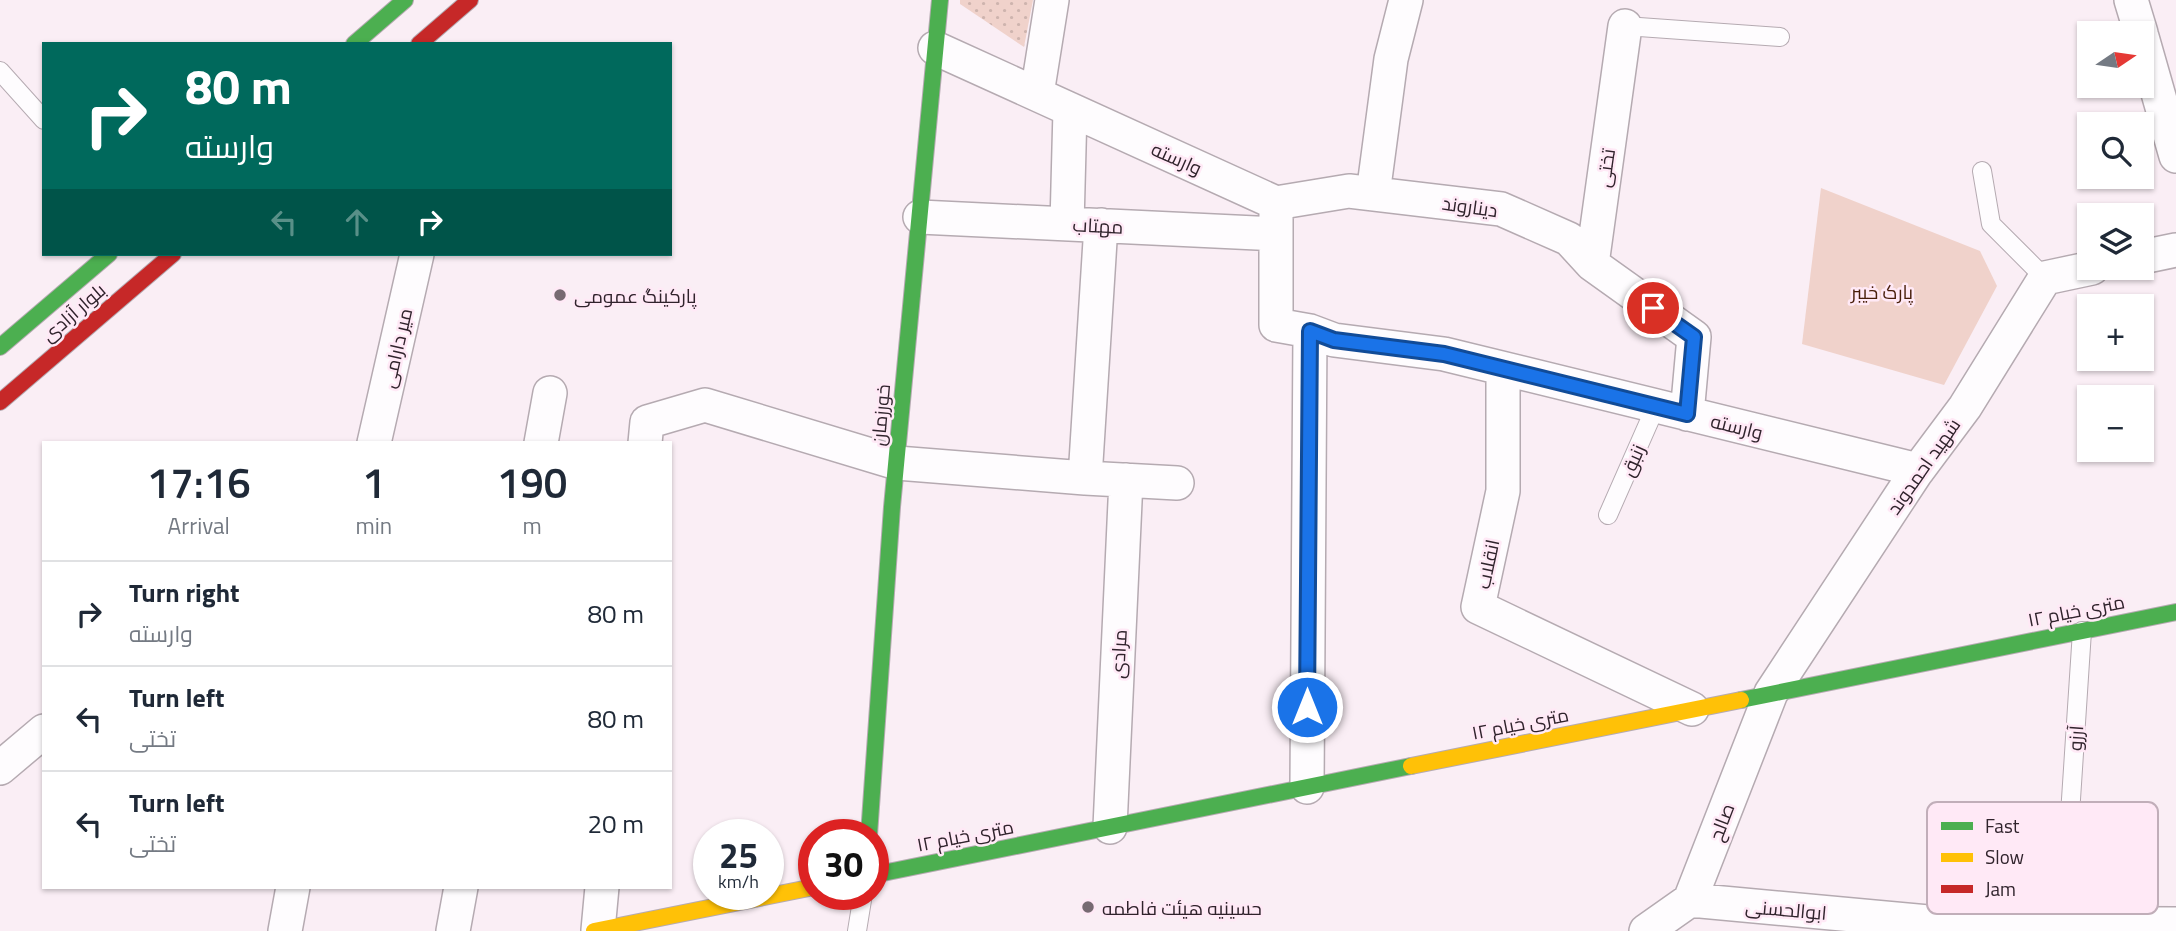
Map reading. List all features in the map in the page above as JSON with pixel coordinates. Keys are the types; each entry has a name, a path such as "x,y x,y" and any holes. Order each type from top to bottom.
{"street":[{"path":"356,42 405,0"},
{"path":"421,42 470,0"},
{"name":"خورزمان","path":"870,819 897,463 940,0"},
{"path":"1037,94 1052,0"},
{"path":"1373,194 1391,59 1406,0"},
{"path":"2131,0 2137,21"},
{"name":"تختی","path":"1592,264 1625,26"},
{"name":"وارسته","path":"935,48 1070,110 1276,218 1276,325 1310,331 1334,340 1444,354 1918,470"},
{"path":"2154,80 2176,156"},
{"path":"1067,224 1070,110"},
{"name":"دیناروند","path":"1276,218 1349,191 1501,209 1569,239 1592,264"},
{"name":"مهتاب","path":"920,217 1101,225 1276,218"},
{"path":"1085,478 1101,225"},
{"path":"2154,255 2176,250"},
{"name":"بلوار آزادی","path":"0,347 107,256"},
{"name":"بلوار آزادی","path":"0,402 171,256"},
{"name":"میر دارامی","path":"374,441 417,256"},
{"path":"1592,264 1694,337 1671,410"},
{"path":"2045,278 2077,271"},
{"name":"شهید احمدوند","path":"1771,693 1918,470 1965,407 2045,278"},
{"path":"1307,787 1310,331"},
{"name":"انقلاب","path":"1503,369 1503,491 1478,607 1692,709"},
{"path":"541,441 550,393"},
{"path":"646,432 705,405 897,463 1177,483"},
{"name":"مرادی","path":"1110,827 1126,480"},
{"name":"۱۲ متری خیام","path":"889,872 2176,612"},
{"name":"صالح","path":"1690,900 1771,693"},
{"path":"0,768 42,733"},
{"path":"285,931 293,889"},
{"path":"453,931 461,889"},
{"path":"602,889 596,931 798,890"},
{"path":"1646,931 1690,900"},
{"name":"ابوالحسنی","path":"1690,900 1939,923 2164,926"}],"lane":[{"name":"تختی","path":"1625,26 1780,37"},
{"path":"0,71 42,118"},
{"path":"1982,171 1991,225 2045,278"},
{"name":"زنبق","path":"1608,515 1671,410"},
{"name":"آرزو","path":"2071,802 2082,631"},
{"path":"857,931 860,910"}],"green space":[{"path":"960,0 1033,0 1024,47 960,4"},
{"name":"پارک خیبر","path":"1821,188 1980,251 1997,286 1944,385 1802,344"}],"traffic: fast":[{"path":"356,42 405,0"},
{"path":"870,819 892,507 940,0"},
{"path":"0,347 107,256"},
{"path":"1741,700 2176,612"},
{"path":"889,872 1411,766"}],"traffic: slow":[{"path":"1411,766 1741,700"},
{"path":"594,931 798,890"}],"traffic: jam":[{"path":"421,42 470,0"},
{"path":"0,402 171,256"}],"place":[{"name":"پارکینگ عمومی","path":"560,295"},
{"name":"حسینیه هیئت فاطمه","path":"1088,907"}],"route":[{"path":"1307,707 1310,331 1334,340 1444,354 1687,414 1694,337 1653,308"}]}
